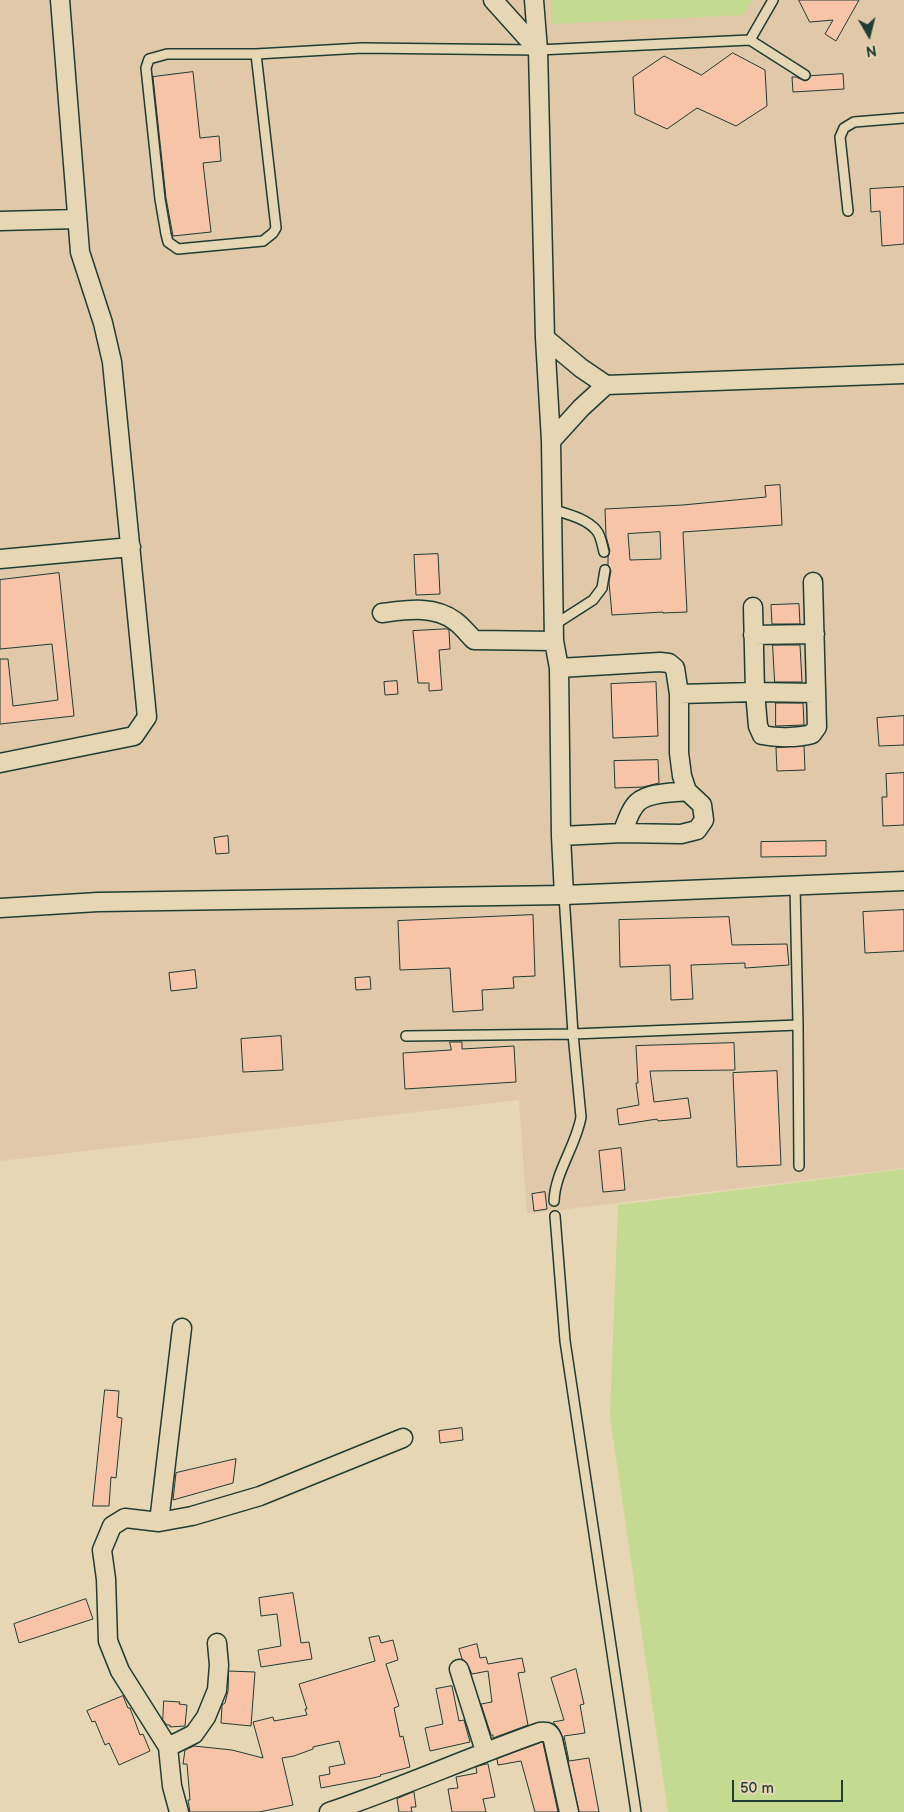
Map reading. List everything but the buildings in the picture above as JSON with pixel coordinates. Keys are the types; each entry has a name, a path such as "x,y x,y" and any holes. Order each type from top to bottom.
{"street":[{"path":"0,763 134,736 147,717 112,362 103,323 80,252 60,0"},
{"path":"493,0 538,50"},
{"path":"534,0 538,50 545,338 551,442 554,633 559,668 561,836 564,895"},
{"path":"0,221 77,219"},
{"path":"545,338 581,368 606,385 904,374"},
{"path":"551,442 581,408 606,385"},
{"path":"0,559 130,547"},
{"path":"752,607 755,692 758,726 762,735 770,737 812,734 817,727 813,582"},
{"path":"382,613 411,610 439,612 456,621 474,640 554,633"},
{"path":"753,635 815,634"},
{"path":"559,668 660,662 669,663 675,668 679,694 682,776 688,791 702,805 704,820 696,830 681,834 622,833 561,836"},
{"path":"679,694 816,693"},
{"path":"622,833 630,814 638,802 651,796 688,791"},
{"path":"0,908 98,902 564,895 904,881"},
{"path":"159,1522 182,1328"},
{"path":"179,1812 172,1786 168,1747 120,1671 108,1641 106,1579 102,1550 112,1526 125,1518 159,1522 192,1516 260,1496 403,1438"},
{"path":"168,1747 194,1734 206,1717 217,1690 220,1665 217,1643"},
{"path":"459,1669 485,1751"},
{"path":"329,1812 370,1805 485,1751 548,1731 569,1812"}],"lane":[{"path":"750,40 773,0"},
{"path":"256,54 276,228 263,241 175,248 168,242 160,199 146,68 149,59 167,54 256,54 362,48 538,50 750,40 805,75"},
{"path":"848,211 840,138 844,128 854,122 904,118"},
{"path":"552,509 583,521 596,529 604,552"},
{"path":"554,633 593,600 602,588 605,570"},
{"path":"795,886 799,1166"},
{"path":"554,1201 556,1187 579,1128 581,1117 573,1034 564,895"},
{"path":"406,1036 573,1034 798,1025"},
{"path":"555,1216 565,1341 636,1812"}],"shaded area":[{"path":"0,0 904,0 904,1168 527,1214 519,1100 0,1161"}],"green space":[{"path":"551,0 752,0 743,15 552,24"},
{"path":"904,1169 904,1812 668,1812 610,1417 618,1205"}]}
